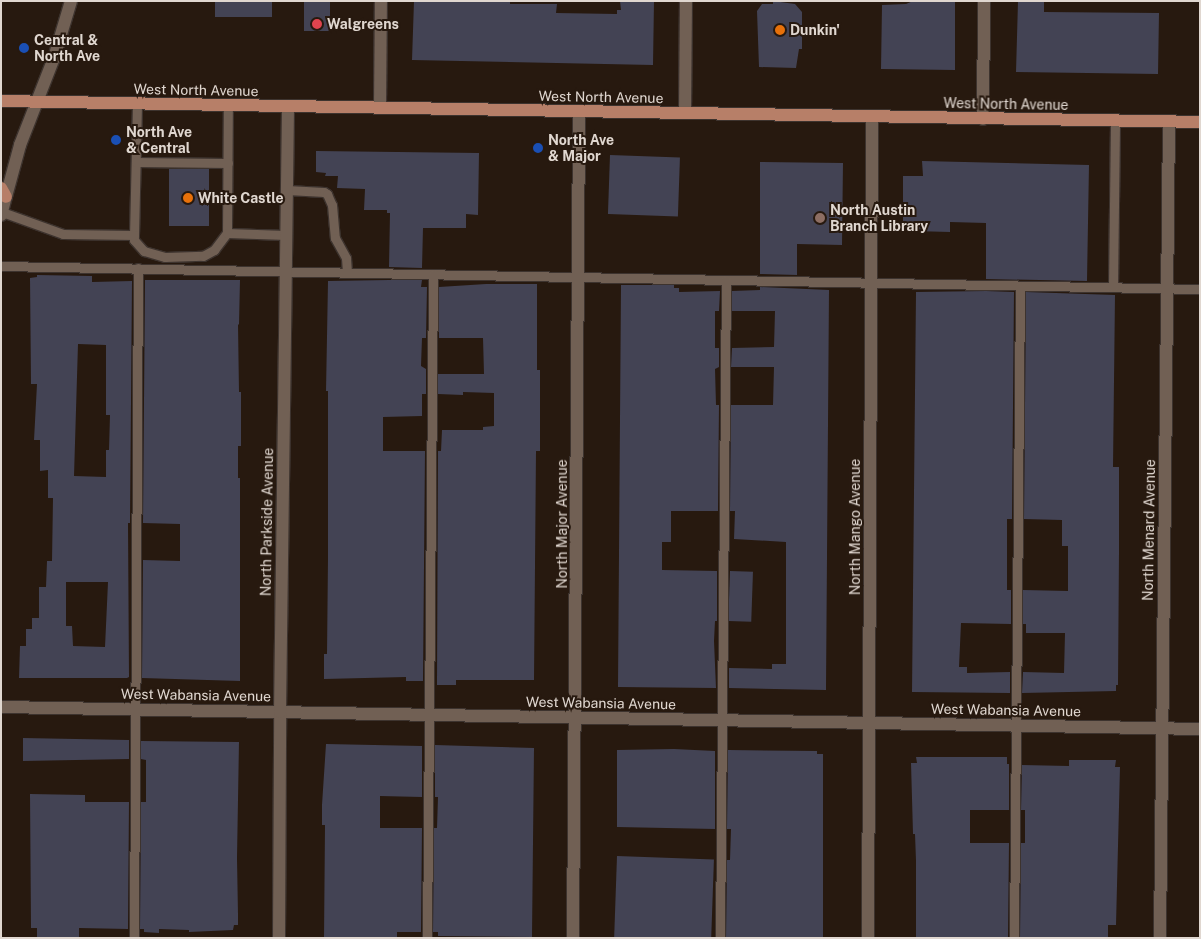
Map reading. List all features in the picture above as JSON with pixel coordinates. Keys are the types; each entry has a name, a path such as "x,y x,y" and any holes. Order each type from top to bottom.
{"main road":[{"name":"West North Avenue","path":"1,101 1200,122"}],"street":[{"path":"2,213 4,193 20,145 54,58 71,1"},
{"path":"380,108 381,1"},
{"path":"685,113 686,1"},
{"path":"983,119 984,1"},
{"name":"North Parkside Avenue","path":"280,938 280,712 288,106"},
{"name":"North Major Avenue","path":"573,938 579,111"},
{"name":"North Mango Avenue","path":"868,938 872,117"},
{"name":"North Menard Avenue","path":"1160,938 1169,122"},
{"name":"West Wabansia Avenue","path":"1,706 1200,729"}],"lane":[{"path":"137,104 134,237 144,250 165,257 203,256 214,250 227,234 228,105"},
{"path":"1114,121 1114,287"},
{"path":"136,162 228,164"},
{"path":"287,190 324,192 326,194 332,205 335,238 346,258 347,273"},
{"path":"2,213 63,234 134,237"},
{"path":"227,234 286,235"},
{"path":"1,266 1200,289"},
{"path":"134,938 138,268"},
{"path":"428,938 432,274"},
{"path":"720,938 726,280"},
{"path":"1014,938 1020,286"}],"building":[{"path":"215,1 272,1 272,17 215,17"},
{"path":"304,1 330,1 330,31 304,31"},
{"path":"414,1 510,1 510,4 557,4 556,13 617,14 617,10 621,10 620,1 654,1 653,65 412,60"},
{"name":"Dunkin'","path":"773,1 795,4 802,12 802,49 799,49 796,68 759,67 757,11 762,4 773,4"},
{"path":"913,1 955,1 955,70 881,69 882,5 906,4"},
{"path":"1018,1 1044,1 1044,12 1159,13 1158,74 1016,72"},
{"path":"316,151 479,153 478,215 466,214 466,228 423,228 422,268 389,267 390,213 387,213 387,210 364,210 365,189 337,188 338,176 325,176 326,173 316,172"},
{"path":"610,155 680,157 678,216 608,214"},
{"path":"922,161 1089,165 1087,281 986,279 986,223 950,222 950,232 913,231 914,228 903,228 903,176 923,176"},
{"path":"760,162 843,163 842,245 797,244 797,275 760,274"},
{"name":"White Castle","path":"169,169 209,169 209,226 169,226"},
{"path":"37,275 92,276 92,282 132,281 130,523 128,523 129,677 127,678 19,678 20,646 26,646 26,629 32,629 32,618 39,618 39,587 46,587 47,561 52,561 53,498 48,498 48,470 40,471 40,440 34,440 37,384 31,384 30,278 37,277","holes":["78,344 106,345 106,415 110,415 109,450 106,450 106,477 74,476","66,582 108,582 105,647 73,646 72,626 66,626"]},
{"path":"145,280 240,280 238,324 241,446 238,446 238,478 240,478 240,681 142,678 143,560 180,561 180,524 143,523"},
{"path":"422,280 421,287 427,287 426,338 422,338 421,366 426,369 426,394 422,394 422,416 383,417 383,451 425,451 423,681 406,681 406,677 324,679 324,654 327,654 328,557 328,391 326,391 328,281"},
{"path":"486,284 537,284 537,370 540,370 540,451 536,451 534,680 456,680 456,685 437,685 438,451 441,451 442,430 483,430 483,427 494,426 494,393 463,392 463,395 438,394 438,374 484,374 483,338 439,338 439,287"},
{"path":"621,285 674,285 674,288 679,288 679,292 720,291 719,311 715,311 715,348 719,348 719,367 715,369 716,405 719,405 718,511 671,511 671,542 662,542 662,570 717,571 717,621 715,621 714,641 716,688 618,687"},
{"path":"760,287 829,290 826,690 729,688 729,668 772,669 772,664 786,664 786,542 734,539 735,511 730,511 731,405 773,405 774,367 731,367 732,348 774,347 775,311 732,311 732,291 760,290"},
{"path":"916,292 1014,292 1012,519 1007,519 1007,590 1011,590 1011,624 961,623 959,667 967,667 967,673 1010,672 1010,693 912,692"},
{"path":"1026,292 1115,295 1113,467 1119,467 1118,685 1116,685 1116,691 1022,693 1023,672 1064,673 1065,633 1026,633 1026,624 1023,624 1023,590 1068,591 1068,546 1062,546 1062,520 1024,519"},
{"path":"730,571 753,572 751,622 728,621"},
{"path":"23,738 129,740 129,759 23,761"},
{"path":"141,741 239,742 238,925 234,925 233,930 189,932 189,930 159,929 159,933 144,932 144,929 140,929 141,802 146,802 146,760 141,759"},
{"path":"326,744 422,746 422,797 380,796 380,828 422,828 421,932 397,932 397,938 324,938 325,825 322,825 322,805"},
{"path":"435,745 534,748 532,937 438,936 438,932 433,932 434,828 437,828 438,797 435,797"},
{"path":"674,749 715,751 715,829 617,827 617,750"},
{"path":"728,750 817,751 817,754 823,754 823,938 726,938 727,860 730,860 731,829 727,829"},
{"path":"916,757 1007,757 1007,764 1009,764 1009,810 970,810 970,843 1009,843 1008,938 916,938 916,861 915,834 913,834 911,763 917,763"},
{"path":"1069,760 1116,760 1115,767 1120,767 1116,925 1108,925 1108,938 1020,938 1021,843 1025,843 1025,810 1021,810 1022,765 1069,766"},
{"path":"30,794 85,795 85,802 129,802 128,929 79,928 79,938 37,938 37,928 31,928"},
{"path":"617,856 714,859 711,938 614,938"}],"place":[{"name":"Walgreens","path":"317,24"},
{"name":"Dunkin'","path":"780,30"},
{"name":"Central & North Ave","path":"24,48"},
{"name":"North Ave & Central","path":"116,140"},
{"name":"North Ave & Major","path":"538,148"},
{"name":"White Castle","path":"188,198"},
{"name":"North Austin Branch Library","path":"820,218"}]}
